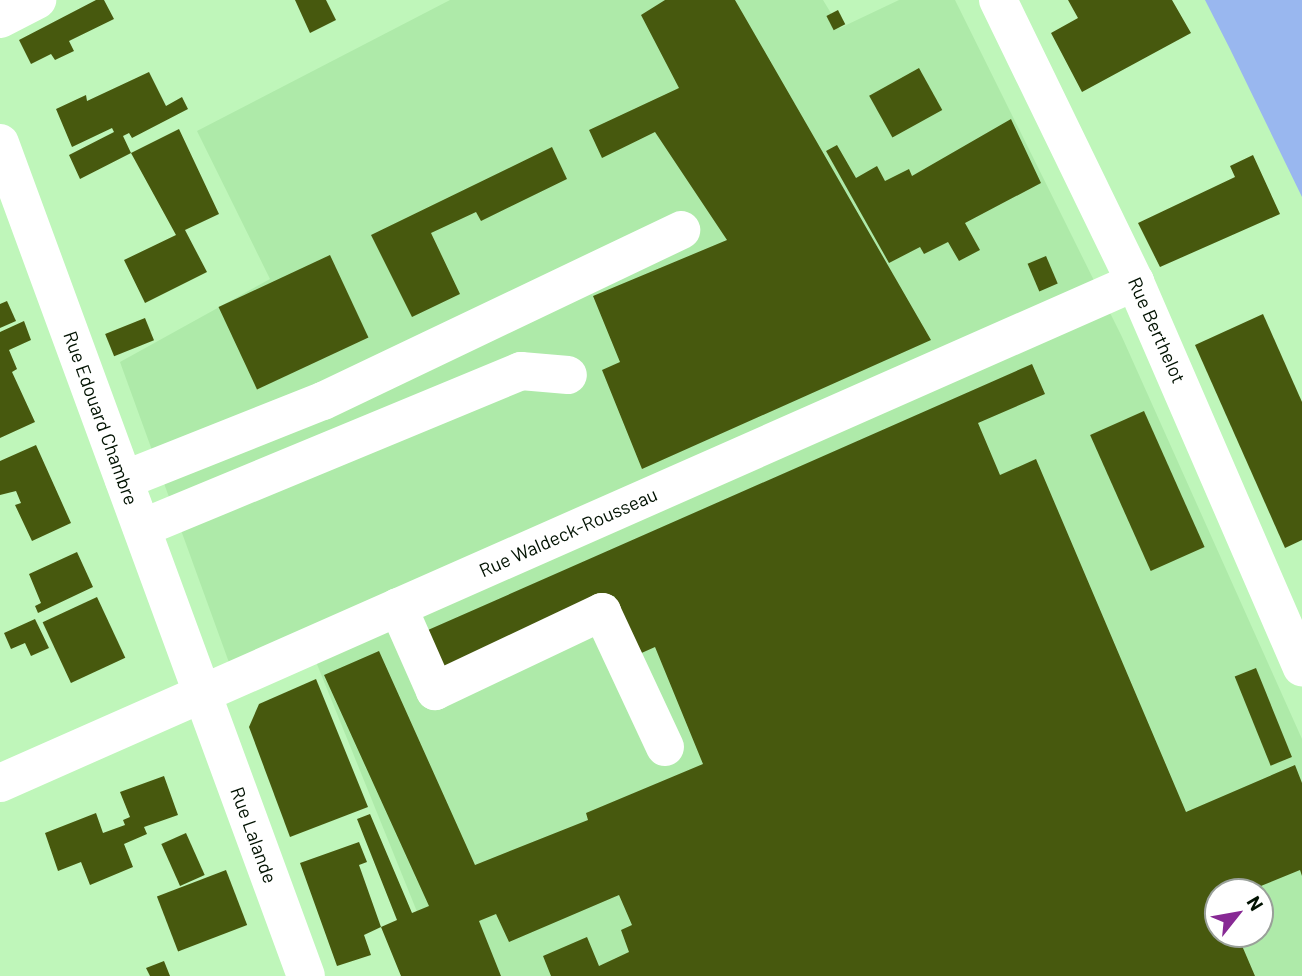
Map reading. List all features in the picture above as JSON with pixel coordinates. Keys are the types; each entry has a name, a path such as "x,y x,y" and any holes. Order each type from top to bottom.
{"street":[{"path":"0,19 37,0"},
{"name":"Rue Berthelot","path":"998,0 1135,282 1302,667"},
{"name":"Rue Edouard Chambre","path":"0,143 202,693"},
{"path":"124,480 323,401 681,230"},
{"name":"Rue Waldeck-Rousseau","path":"0,783 1135,282"},
{"path":"142,528 520,371 568,375"},
{"path":"398,607 435,691 602,612 665,747"},
{"name":"Rue Lalande","path":"202,693 306,976"}],"shaded area":[{"path":"450,0 823,0 840,28 899,0 955,0 1122,337 1302,739 1302,976 443,976 304,632 231,668 120,362 270,279 197,131"}],"water":[{"path":"1205,0 1302,0 1302,197 1230,49"}],"building":[{"path":"96,0 104,0 114,19 69,41 74,51 55,60 51,54 31,64 19,40"},
{"path":"295,0 326,0 336,20 310,33"},
{"path":"665,0 735,0 931,340 642,469 602,370 620,362 593,296 727,240 655,132 602,158 589,130 679,88 641,15"},
{"path":"1068,0 1172,0 1191,33 1082,92 1051,33 1078,18"},
{"path":"838,10 845,24 834,30 826,16"},
{"path":"919,68 942,110 892,138 869,96"},
{"path":"149,72 166,106 182,97 188,109 132,138 129,133 123,136 131,153 80,179 69,155 114,132 112,128 72,147 56,109 86,95 87,101"},
{"path":"1011,119 1041,183 965,223 980,250 959,261 948,242 924,254 920,247 889,263 826,151 837,145 856,178 877,166 885,181 909,169 912,176"},
{"path":"179,129 219,214 185,230 207,272 145,303 124,260 176,235 131,153"},
{"path":"552,147 567,179 481,221 476,212 431,233 460,294 412,317 371,235"},
{"path":"1253,155 1280,214 1160,267 1138,223 1235,177 1230,166"},
{"path":"330,255 368,337 257,389 219,307"},
{"path":"1046,256 1058,284 1039,291 1028,264"},
{"path":"7,301 16,321 0,328 0,304"},
{"path":"1263,314 1302,402 1302,540 1285,548 1195,345"},
{"path":"145,318 154,340 114,356 105,334"},
{"path":"24,321 31,340 9,350 17,369 12,372 35,422 0,438 0,332"},
{"path":"1032,364 1045,394 978,423 1000,475 1036,459 1186,812 1295,765 1302,783 1302,876 1300,870 1274,881 1274,878 1204,878 1204,948 1243,948 1255,976 551,976 543,956 587,937 599,966 629,952 621,930 632,925 619,895 509,942 496,914 479,921 501,976 401,976 381,927 397,920 357,819 370,814 412,913 429,906 324,675 379,651 475,865 588,820 586,813 703,764 655,647 637,655 614,596 445,669 428,630"},
{"path":"1144,411 1205,547 1151,571 1090,435"},
{"path":"36,445 71,523 32,541 15,505 21,503 16,491 0,495 0,461"},
{"path":"77,552 93,587 38,613 35,606 41,603 29,574"},
{"path":"97,597 125,658 71,683 43,622"},
{"path":"35,619 49,648 31,656 25,643 11,649 4,633"},
{"path":"1256,668 1292,757 1271,766 1235,677"},
{"path":"316,679 368,807 290,837 249,727 259,704"},
{"path":"164,776 178,815 144,827 147,834 124,844 133,867 90,885 81,862 58,871 45,833 96,813 103,833 125,825 123,820 130,817 120,792"},
{"path":"186,833 205,875 180,886 161,844"},
{"path":"359,842 367,862 359,865 381,927 364,935 371,955 337,966 300,863"},
{"path":"226,870 247,925 178,952 157,897"},
{"path":"164,961 170,976 150,976 146,968"}]}
